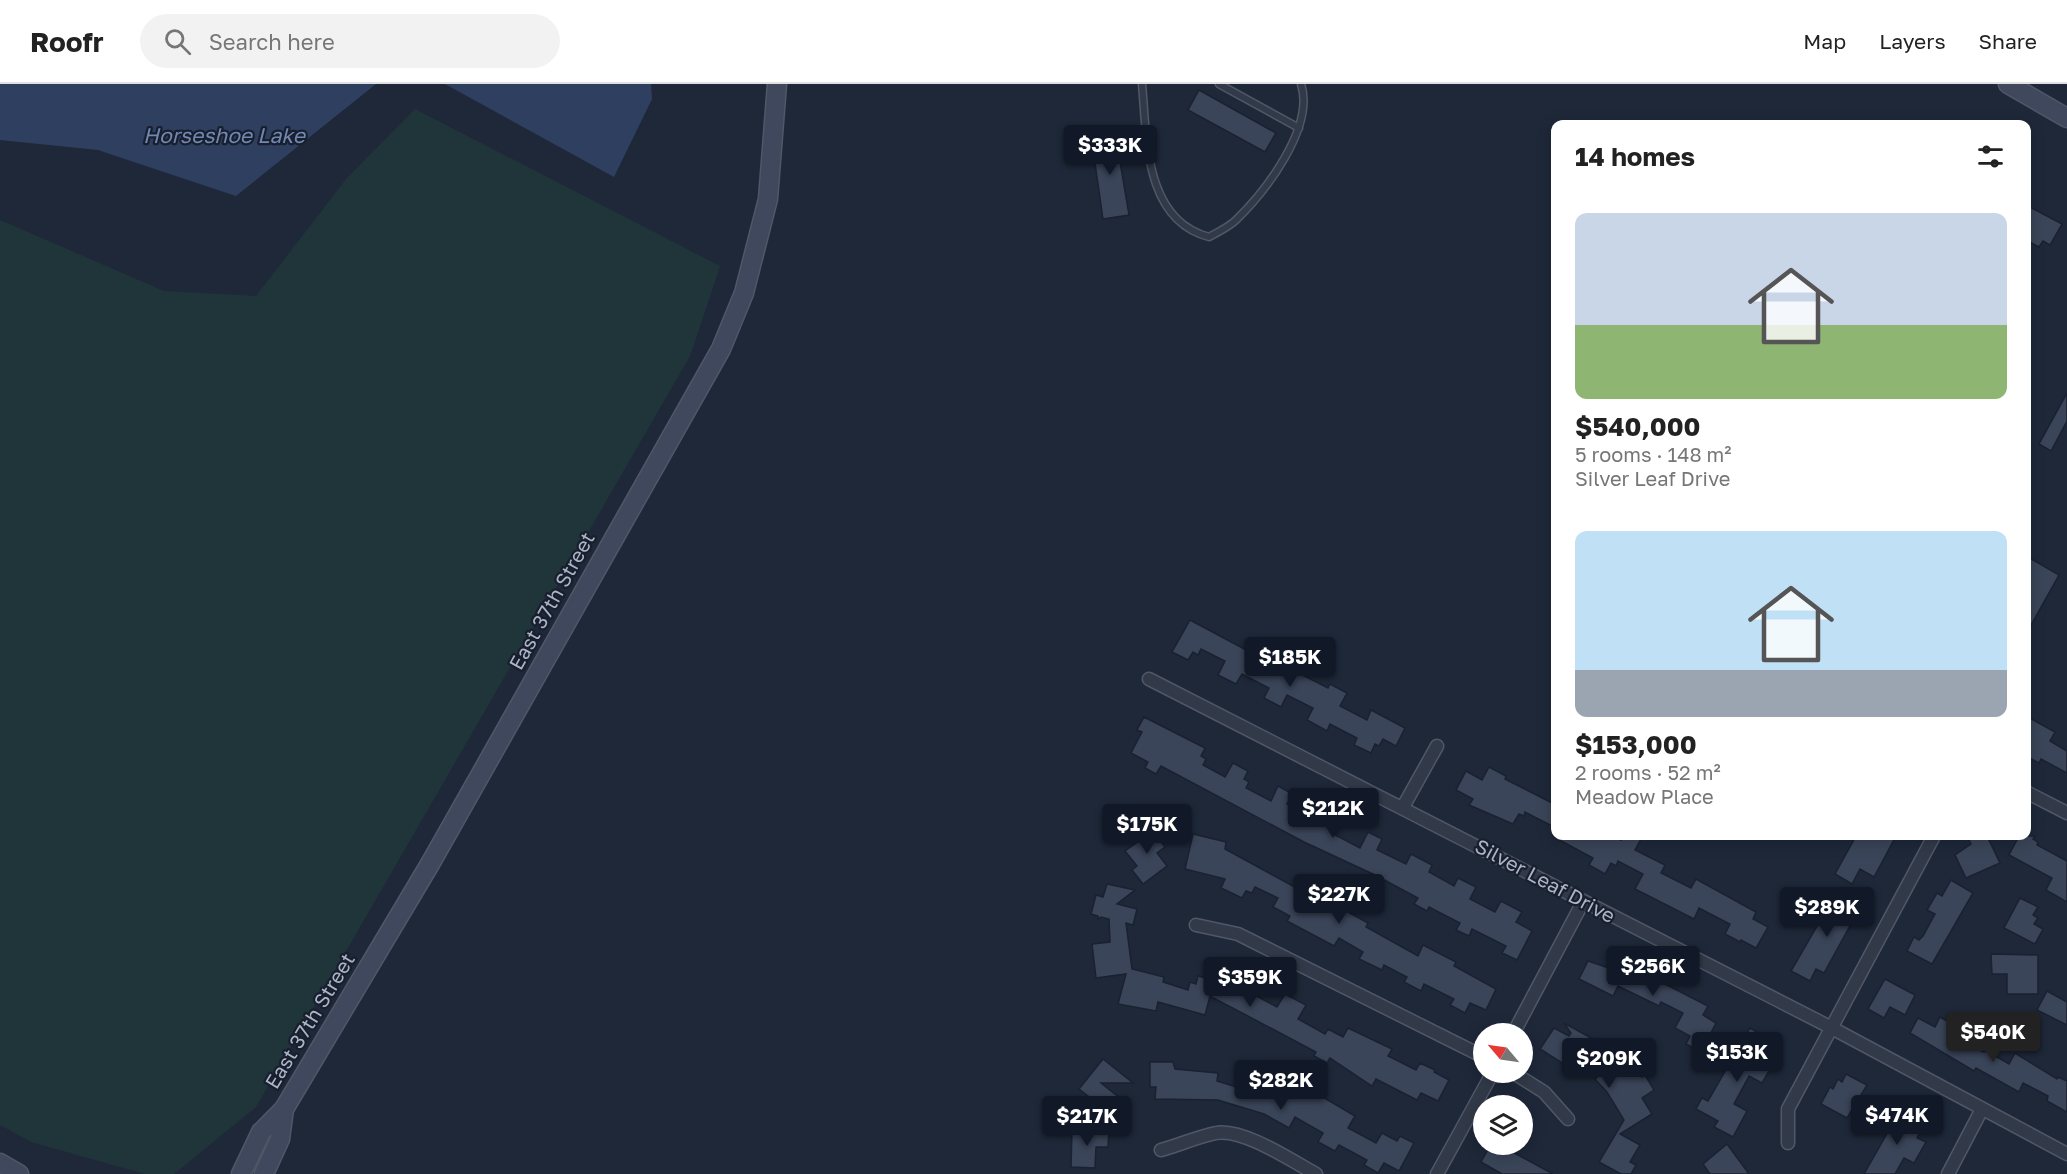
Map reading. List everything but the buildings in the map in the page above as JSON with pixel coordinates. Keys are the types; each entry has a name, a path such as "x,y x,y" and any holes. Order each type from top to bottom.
{"main road":[{"name":"East 37th Street","path":"241,1174 261,1132 284,1109 430,864 721,349 744,293 768,199 777,84"},
{"path":"2008,84 2067,118"},
{"name":"East 37th Street","path":"264,1174 280,1139 284,1109"},
{"path":"0,1163 19,1174"}],"street":[{"name":"Silver Leaf Drive","path":"1149,679 1830,1027 2067,1154"},
{"path":"1403,807 1437,746"},
{"path":"2031,795 2067,813"},
{"path":"1788,1143 1788,1109 1932,840"},
{"path":"1519,1023 1583,902"},
{"path":"1196,926 1238,934 1473,1052"},
{"path":"1437,1174 1487,1083"},
{"path":"1530,1083 1544,1092 1568,1119"},
{"path":"1948,1174 1982,1109"},
{"path":"1161,1150 1218,1133 1233,1135 1263,1147 1316,1174"}],"lane":[{"path":"1142,84 1148,162 1163,204 1187,228 1209,237 1235,221 1278,170 1299,128 1304,94 1301,84"},
{"path":"1218,84 1299,128"}],"green space":[{"path":"415,109 720,266 690,356 256,1107 174,1174 145,1174 31,1142 0,1125 0,220 164,291 256,296 347,178"}],"water":[{"name":"Horseshoe Lake","path":"0,84 376,84 236,196 98,150 0,140"},
{"path":"445,84 651,84 652,99 614,177"}]}
